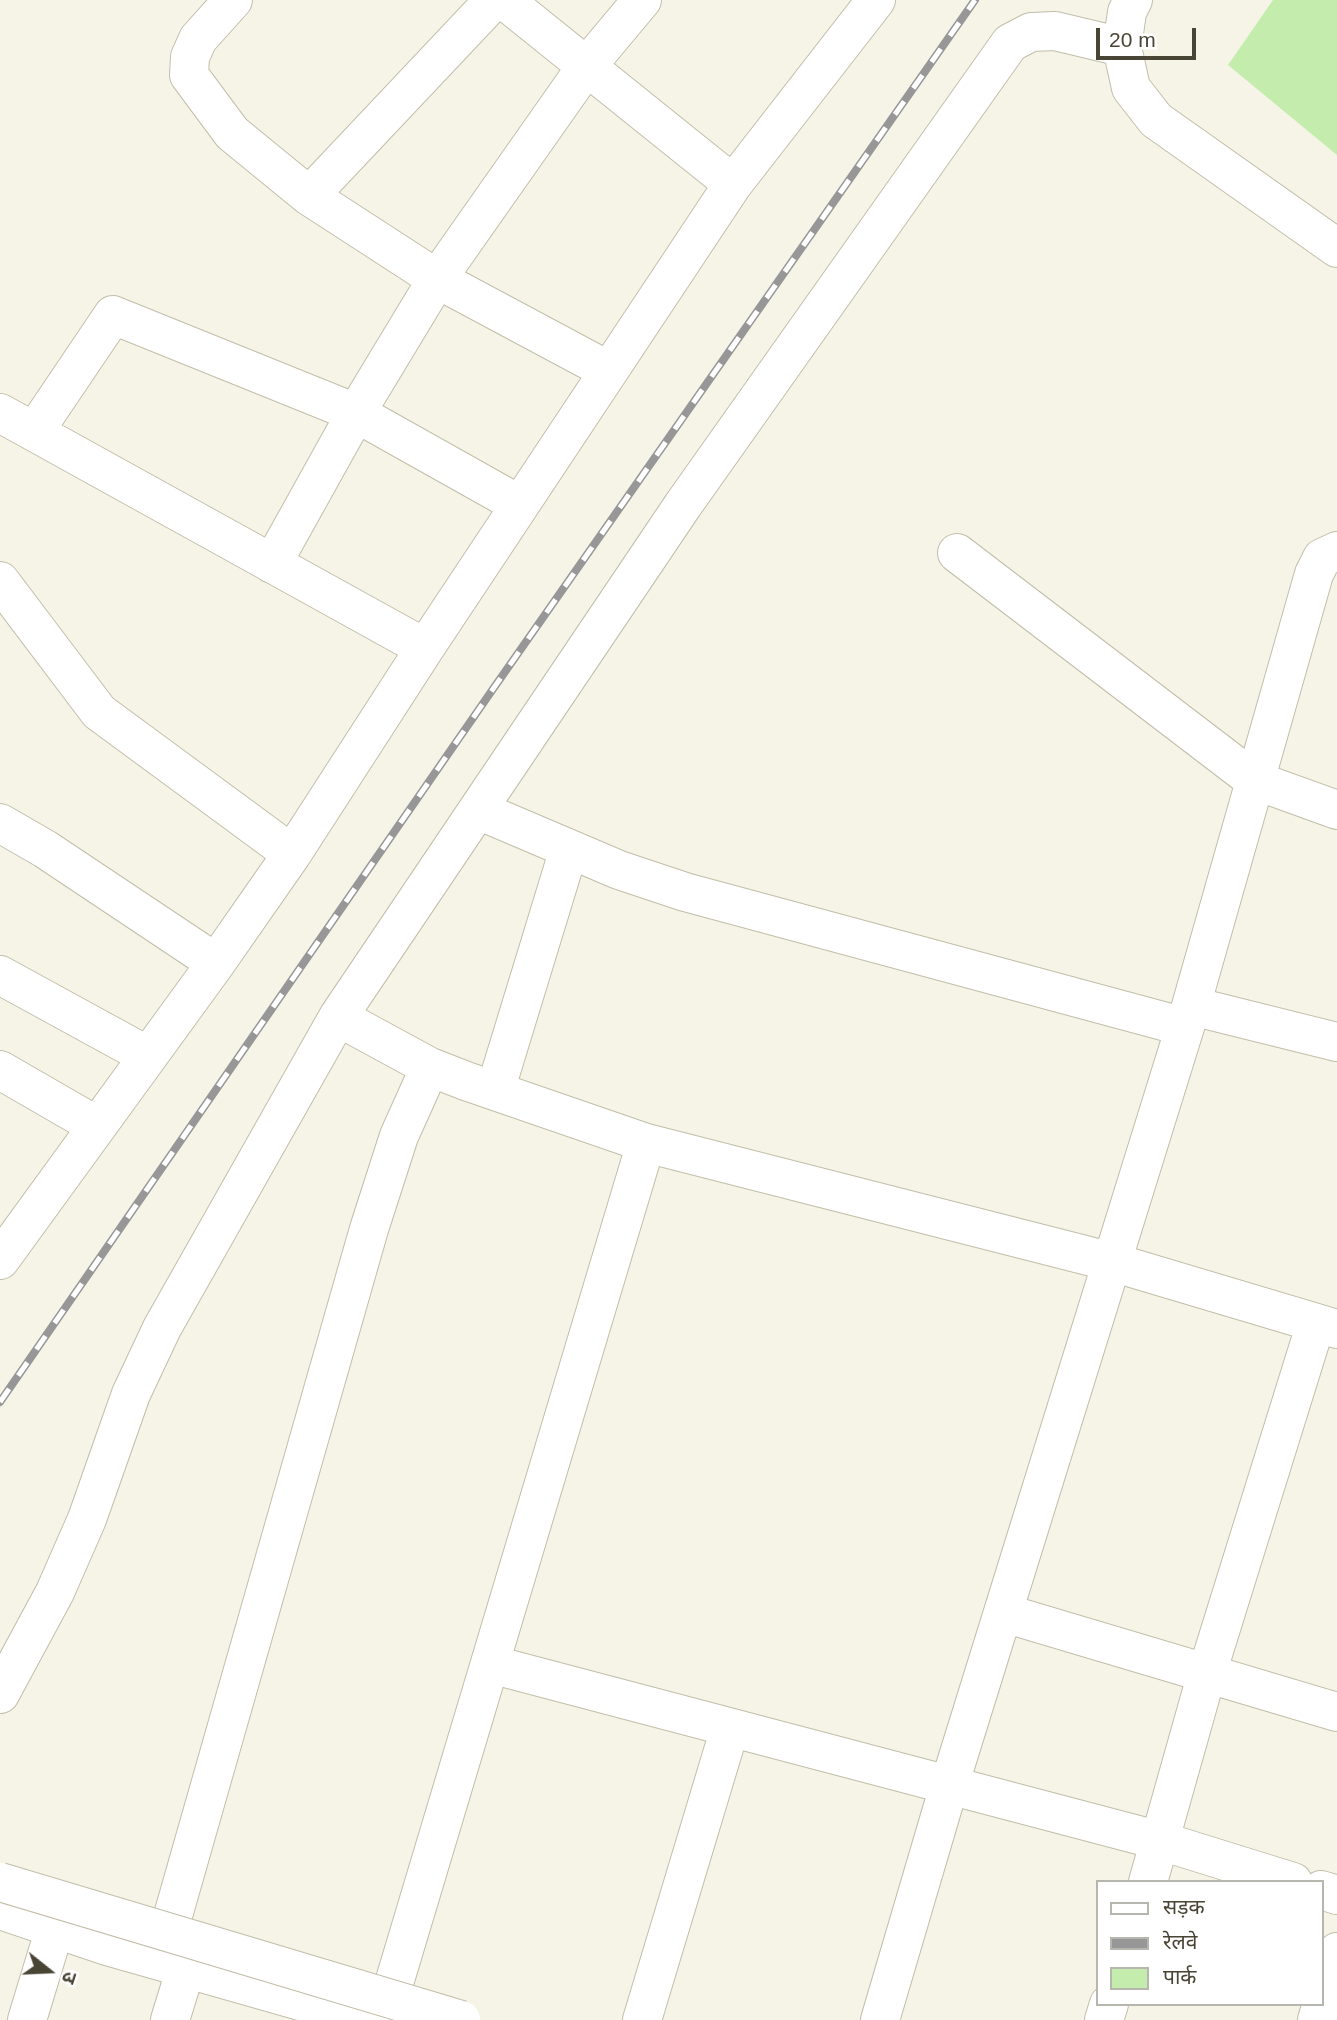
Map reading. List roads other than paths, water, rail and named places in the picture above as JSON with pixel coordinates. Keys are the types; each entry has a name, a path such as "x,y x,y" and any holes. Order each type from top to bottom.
{"street":[{"path":"309,196 494,0"},
{"path":"504,0 733,184"},
{"path":"272,564 356,413 437,279 586,67 642,0"},
{"path":"0,1260 292,854 425,648 733,184 876,0"},
{"path":"1133,0 1127,12 1122,47 1131,88 1156,120 1337,248"},
{"path":"214,6 190,57 190,75 232,133 309,196 437,279 609,371"},
{"path":"0,1694 55,1592 88,1519 131,1394 162,1328 338,1017 691,493 1010,43 1031,32 1055,31 1122,47"},
{"path":"34,432 113,315 356,413 520,505"},
{"path":"0,413 425,648"},
{"path":"880,2020 1188,1016 1314,574 1322,558 1337,551"},
{"path":"957,554 1254,780 1337,810"},
{"path":"0,581 99,712 292,854"},
{"path":"478,810 618,870 685,892 1188,1016 1337,1042"},
{"path":"0,823 45,849 216,963"},
{"path":"495,1091 569,849"},
{"path":"0,975 148,1056"},
{"path":"338,1017 430,1067 646,1143 1112,1262 1327,1326 1207,1673 1149,1880"},
{"path":"170,2020 173,1964 369,1229 399,1136 430,1067"},
{"path":"0,1070 97,1126"},
{"path":"383,2020 646,1143"},
{"path":"1004,1613 1337,1712"},
{"path":"490,1664 1161,1841 1287,1880"},
{"path":"642,2020 730,1728"},
{"path":"0,1882 461,2020"},
{"path":"0,1910 173,1964 307,2012 367,2020"},
{"path":"27,2020 55,1928"},
{"path":"1323,2000 1337,1952"}],"railway":[{"path":"0,1402 493,689 975,0"}]}
